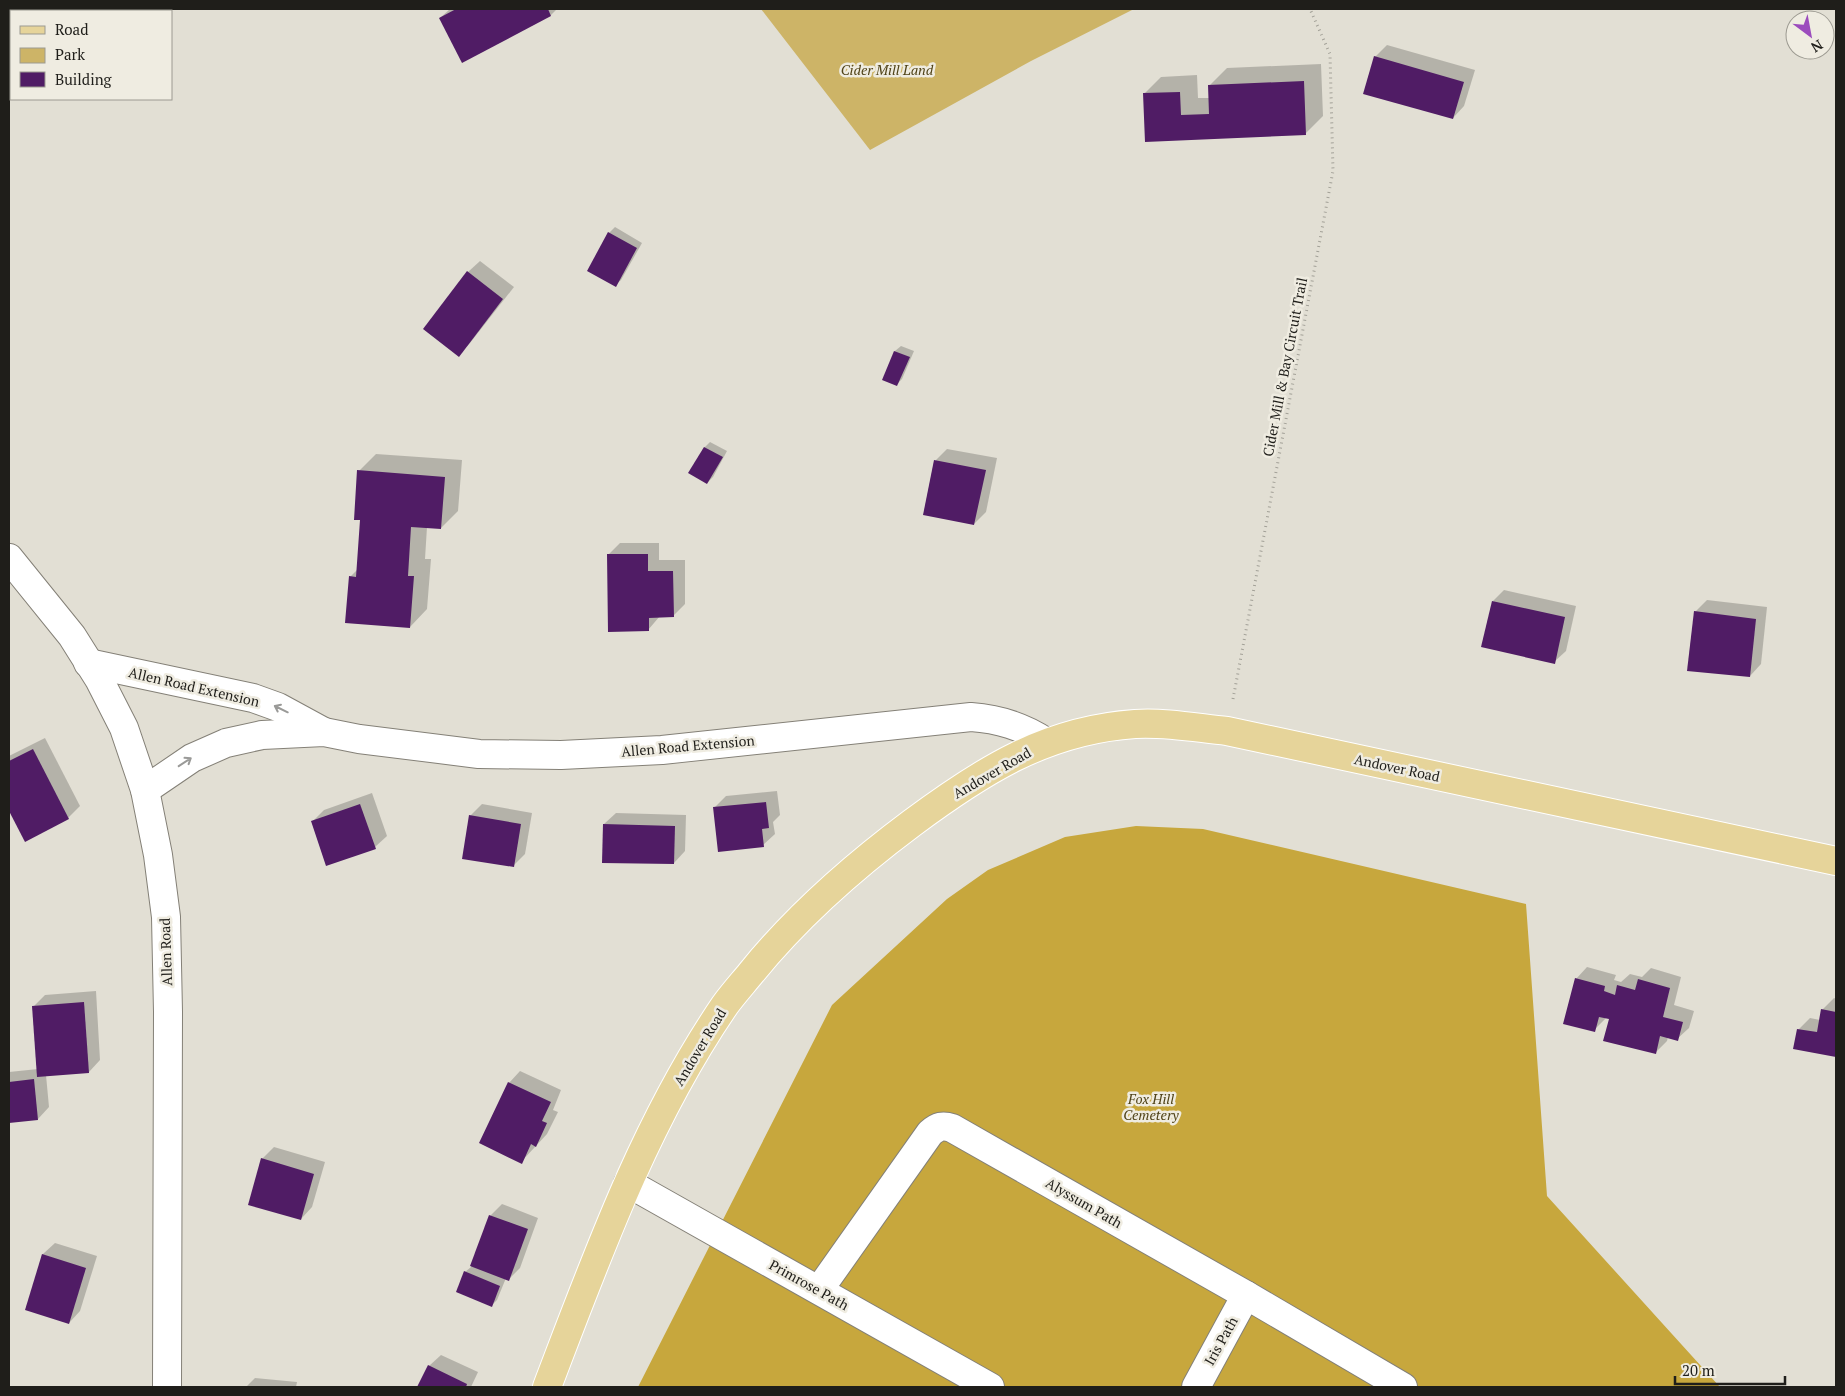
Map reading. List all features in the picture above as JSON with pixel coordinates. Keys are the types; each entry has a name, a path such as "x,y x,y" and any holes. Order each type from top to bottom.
{"main road":[{"name":"Andover Road","path":"547,1387 608,1228 628,1183 684,1072 726,1004 773,946 826,892 884,844 929,810 982,776 1018,755 1046,742 1075,734 1136,724 1166,724 1227,731 1836,861"}],"street":[{"name":"Allen Road","path":"9,558 72,636 99,679 124,728 145,790 158,855 166,917 168,1012 167,1387"},
{"name":"Allen Road Extension","path":"88,663 253,698 278,707 324,732"},
{"name":"Allen Road Extension","path":"145,790 192,758 226,743 262,735 324,732 359,739 479,754 561,755 662,750 825,731 971,717 1005,722 1026,730 1046,742"},
{"name":"Alyssum Path","path":"819,1290 930,1133 936,1127 945,1126 952,1128 1246,1295 1403,1387"},
{"name":"Primrose Path","path":"628,1183 990,1387"},
{"name":"Iris Path","path":"1196,1387 1246,1295"}],"path":[{"name":"Cider Mill & Bay Circuit Trail","path":"1227,731 1334,171 1330,54 1310,9"}],"green space":[{"name":"Cider Mill Land","path":"761,9 1134,9 1031,61 870,150"},
{"name":"Fox Hill Cemetery","path":"1136,826 1203,829 1526,904 1547,1196 1720,1387 638,1387 832,1005 947,899 988,870 1065,837"}],"building":[{"path":"456,9 548,9 551,16 462,63 439,18"},
{"path":"1374,56 1464,82 1453,119 1363,94"},
{"path":"1304,81 1306,135 1145,142 1143,93 1180,92 1181,115 1209,114 1208,85"},
{"path":"608,232 637,248 616,287 587,271"},
{"path":"467,271 503,299 459,357 423,329"},
{"path":"894,351 910,357 897,386 882,380"},
{"path":"704,447 723,457 707,484 688,473"},
{"path":"934,460 986,470 974,525 923,515"},
{"path":"357,470 445,477 441,529 411,527 408,576 414,576 410,628 345,623 349,576 356,577 360,520 354,520"},
{"path":"607,554 648,554 648,571 673,571 674,617 649,618 649,631 608,632"},
{"path":"1492,601 1565,617 1555,664 1481,647"},
{"path":"1694,611 1756,619 1750,677 1687,671"},
{"path":"33,749 69,819 25,842 9,811 9,761"},
{"path":"766,802 769,828 762,829 764,847 718,852 713,807"},
{"path":"360,804 376,849 326,866 311,821"},
{"path":"469,815 521,824 514,867 462,859"},
{"path":"603,824 675,826 674,864 602,863"},
{"path":"1575,978 1605,986 1604,991 1615,995 1617,985 1635,990 1638,979 1670,988 1663,1017 1683,1022 1678,1041 1660,1036 1656,1054 1603,1041 1609,1019 1599,1017 1595,1032 1563,1024"},
{"path":"84,1002 89,1073 37,1077 32,1006"},
{"path":"1821,1009 1836,1012 1836,1057 1793,1049 1797,1029 1817,1032"},
{"path":"34,1079 38,1120 9,1123 9,1082"},
{"path":"508,1082 551,1102 542,1121 547,1123 536,1147 531,1144 522,1164 479,1143"},
{"path":"261,1158 314,1174 301,1220 248,1205"},
{"path":"489,1215 528,1229 509,1281 470,1266"},
{"path":"42,1254 86,1268 69,1324 25,1310"},
{"path":"464,1271 500,1286 492,1307 456,1292"},
{"path":"428,1365 467,1384 466,1387 417,1387"}]}
